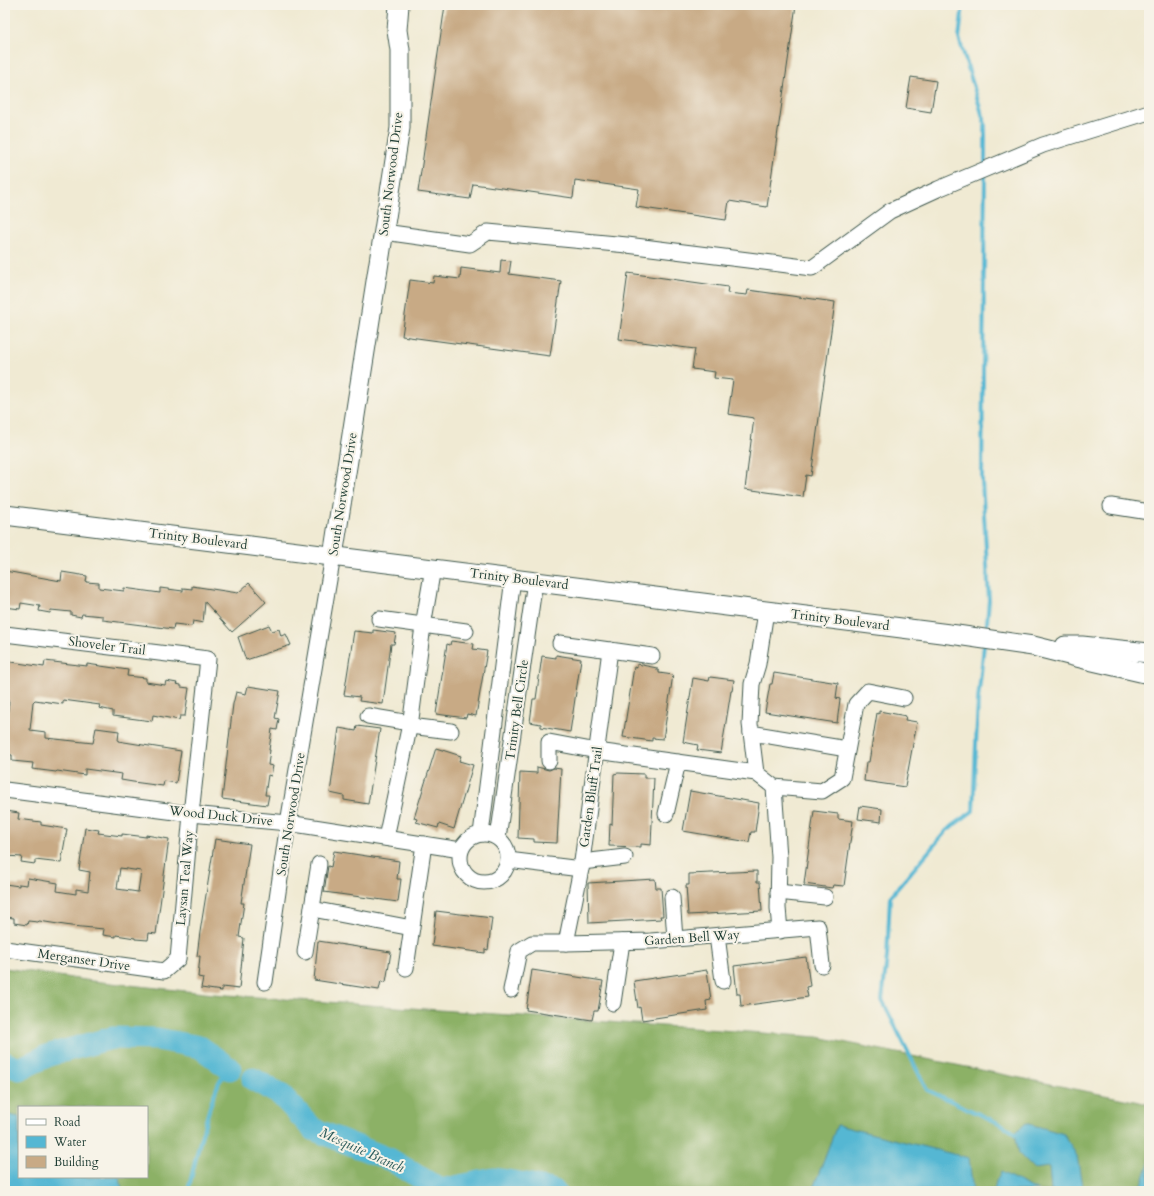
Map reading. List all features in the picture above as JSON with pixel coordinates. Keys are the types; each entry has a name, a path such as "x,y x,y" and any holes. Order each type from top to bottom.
{"main road":[{"name":"South Norwood Drive","path":"333,556 400,128 400,50 397,30 399,5"},
{"name":"Trinity Boulevard","path":"5,515 957,635 1033,646 1149,674"},
{"name":"Trinity Boulevard","path":"1033,646 1082,646 1149,653"}],"street":[{"path":"384,232 470,244 488,232 627,245 812,268 890,211 1043,145 1149,112"},
{"path":"1111,506 1149,512"},
{"name":"South Norwood Drive","path":"265,982 288,823 333,556"},
{"path":"386,838 410,725 423,626 433,568"},
{"name":"Trinity Bell Circle","path":"481,834 513,578"},
{"name":"Trinity Bell Circle","path":"498,838 535,581"},
{"path":"756,773 750,724 752,684 758,664 766,610"},
{"path":"379,619 466,631"},
{"name":"Shoveler Trail","path":"5,634 208,659"},
{"path":"560,644 652,656"},
{"name":"Garden Bluff Trail","path":"566,943 581,866 610,650"},
{"name":"Laysan Teal Way","path":"164,970 178,959 191,814 208,659"},
{"path":"549,761 549,742 597,751 756,773 774,787 822,791 842,778 856,704 868,691 904,698"},
{"path":"368,716 451,732"},
{"path":"751,733 847,749"},
{"path":"666,814 678,762"},
{"path":"774,787 779,857 778,892 780,931"},
{"name":"Wood Duck Drive","path":"5,790 191,814 288,823 461,850"},
{"path":"481,834 488,834 498,838 503,843 507,851 508,860 506,869 500,876 492,881 483,883 473,880 465,874 460,866 459,856 462,846 469,838 481,834"},
{"path":"406,968 424,844"},
{"path":"508,860 581,866 625,857"},
{"path":"305,952 319,864"},
{"path":"778,892 825,897"},
{"path":"672,897 675,939"},
{"path":"312,910 412,928"},
{"name":"Garden Bell Way","path":"511,990 519,951 532,943 622,942 717,936 818,927 822,965"},
{"path":"717,936 723,981"},
{"path":"613,1003 622,942"},
{"name":"Merganser Drive","path":"5,949 164,970"}],"green space":[{"path":"5,968 92,981 214,994 818,1037 1149,1104 1149,1191 5,1191"}],"water":[{"path":"5,1114 18,1117 18,1178 120,1178 122,1191 5,1191"},
{"path":"1026,1123 1064,1134 1077,1156 1083,1191 1051,1191 1049,1167 1034,1169 1019,1154 1015,1133"},
{"path":"837,1125 969,1158 973,1191 812,1191"},
{"path":"1149,1162 1149,1191 1140,1191"},
{"path":"1001,1172 1038,1191 994,1191 996,1181"}],"building":[{"path":"445,5 796,5 767,207 729,201 726,220 636,207 639,189 575,180 573,198 473,184 470,199 418,192"},
{"path":"911,77 936,81 931,112 906,108"},
{"path":"501,260 511,261 509,274 561,281 550,356 402,336 410,280 433,283 434,276 460,279 461,268 500,273"},
{"path":"628,273 728,287 727,293 747,295 748,290 835,302 811,476 806,475 803,497 745,489 754,418 728,414 733,380 714,378 715,372 692,369 695,349 619,339"},
{"path":"5,571 61,581 62,572 87,576 86,582 99,583 99,588 124,591 124,588 160,593 160,588 183,591 183,588 192,589 192,586 238,593 249,583 266,602 232,632 205,602 203,623 193,621 192,626 174,624 173,629 103,620 103,616 82,614 81,617 71,615 71,612 51,610 50,613 39,611 40,606 21,603 20,609 5,607"},
{"path":"269,625 272,631 279,629 281,636 286,634 291,645 246,660 238,637"},
{"path":"373,630 396,633 394,644 391,644 383,704 359,701 360,697 344,695 354,631 373,633"},
{"path":"451,641 474,644 473,649 487,651 476,716 467,714 466,718 436,714 447,644 450,645"},
{"path":"556,655 581,659 570,732 541,727 541,724 530,722 533,699 536,699 542,656 556,658"},
{"path":"5,661 44,667 45,661 87,666 87,664 128,670 127,676 146,678 146,682 165,685 166,681 177,683 176,684 181,685 181,687 189,688 185,716 180,716 179,720 153,715 152,721 113,716 113,711 99,708 100,705 63,700 63,704 35,700 33,702 30,730 46,732 46,738 93,743 96,728 119,731 118,741 181,751 176,783 164,781 163,786 133,782 121,780 122,774 85,769 85,775 32,769 33,763 12,761 12,755 6,754 5,750 9,701 5,701"},
{"path":"637,664 657,668 659,673 673,675 663,739 652,738 652,741 623,737 634,667 637,668"},
{"path":"774,673 838,683 836,698 840,699 837,723 765,712 770,684 772,684"},
{"path":"710,677 734,680 721,753 697,750 698,745 683,742 693,678 709,681"},
{"path":"248,686 280,691 275,718 279,719 277,730 272,729 269,750 268,765 273,766 271,776 268,775 265,795 269,795 267,805 222,799 233,704 236,692 246,694"},
{"path":"879,711 906,716 905,720 917,722 905,787 864,781 866,762 869,762 877,713 879,714"},
{"path":"357,726 380,729 368,804 344,800 344,796 330,793 339,728 356,731"},
{"path":"436,748 461,756 459,761 473,765 454,829 439,824 438,828 416,822 417,819 414,818"},
{"path":"537,767 549,770 554,768 561,769 557,843 534,842 534,839 518,838 520,772 537,773"},
{"path":"614,774 644,774 644,778 654,778 651,845 641,844 641,847 609,846 610,824 612,825"},
{"path":"690,791 759,803 755,832 751,832 749,842 683,831"},
{"path":"860,806 882,809 881,822 858,819"},
{"path":"6,811 19,813 18,819 41,822 41,825 67,829 61,863 35,860 35,864 21,862 22,857 5,856"},
{"path":"814,811 838,814 838,819 853,821 844,886 833,885 832,888 804,884"},
{"path":"85,828 99,830 98,833 146,837 146,835 169,839 156,934 149,933 148,940 116,935 116,937 103,935 104,929 39,921 28,921 27,925 14,923 14,918 5,917 5,884 19,886 19,884 27,885 28,878 58,883 57,891 76,894 76,889 88,891 90,872 79,870","holes":["120,868 141,871 138,892 117,889"]},
{"path":"215,839 250,844 241,903 244,903 239,937 244,938 239,989 222,987 222,991 201,988 203,978 198,977 200,956 197,956"},
{"path":"334,851 399,861 397,879 401,879 398,902 324,892 328,866 331,867"},
{"path":"757,871 757,882 760,882 762,911 688,915 686,885 689,885 689,874"},
{"path":"655,879 656,888 661,888 663,916 660,916 661,919 589,923 588,883"},
{"path":"436,911 492,918 488,950 485,949 485,953 432,946"},
{"path":"318,941 391,952 386,982 381,981 379,990 314,980"},
{"path":"806,957 810,986 806,987 808,997 741,1006 740,994 737,994 734,966"},
{"path":"532,970 603,981 598,1011 594,1011 592,1020 526,1010"},
{"path":"707,970 711,1000 706,1001 707,1010 642,1020 640,1007 638,1008 634,981"}],"waterway":[{"path":"963,5 959,38 985,124 985,166"},
{"path":"985,173 982,480 989,600 986,634"},
{"path":"984,645 978,700 973,811 947,830 890,897 887,957 882,1000 927,1090 1003,1125 1019,1136"},
{"name":"Mesquite Branch","path":"5,1063 19,1069 49,1055 112,1038 157,1039 200,1047 230,1069"},
{"path":"188,1191 211,1103 219,1082 230,1069"},
{"name":"Mesquite Branch","path":"253,1079 281,1095 313,1129 391,1160 441,1190 494,1179 526,1184 554,1191"}]}
